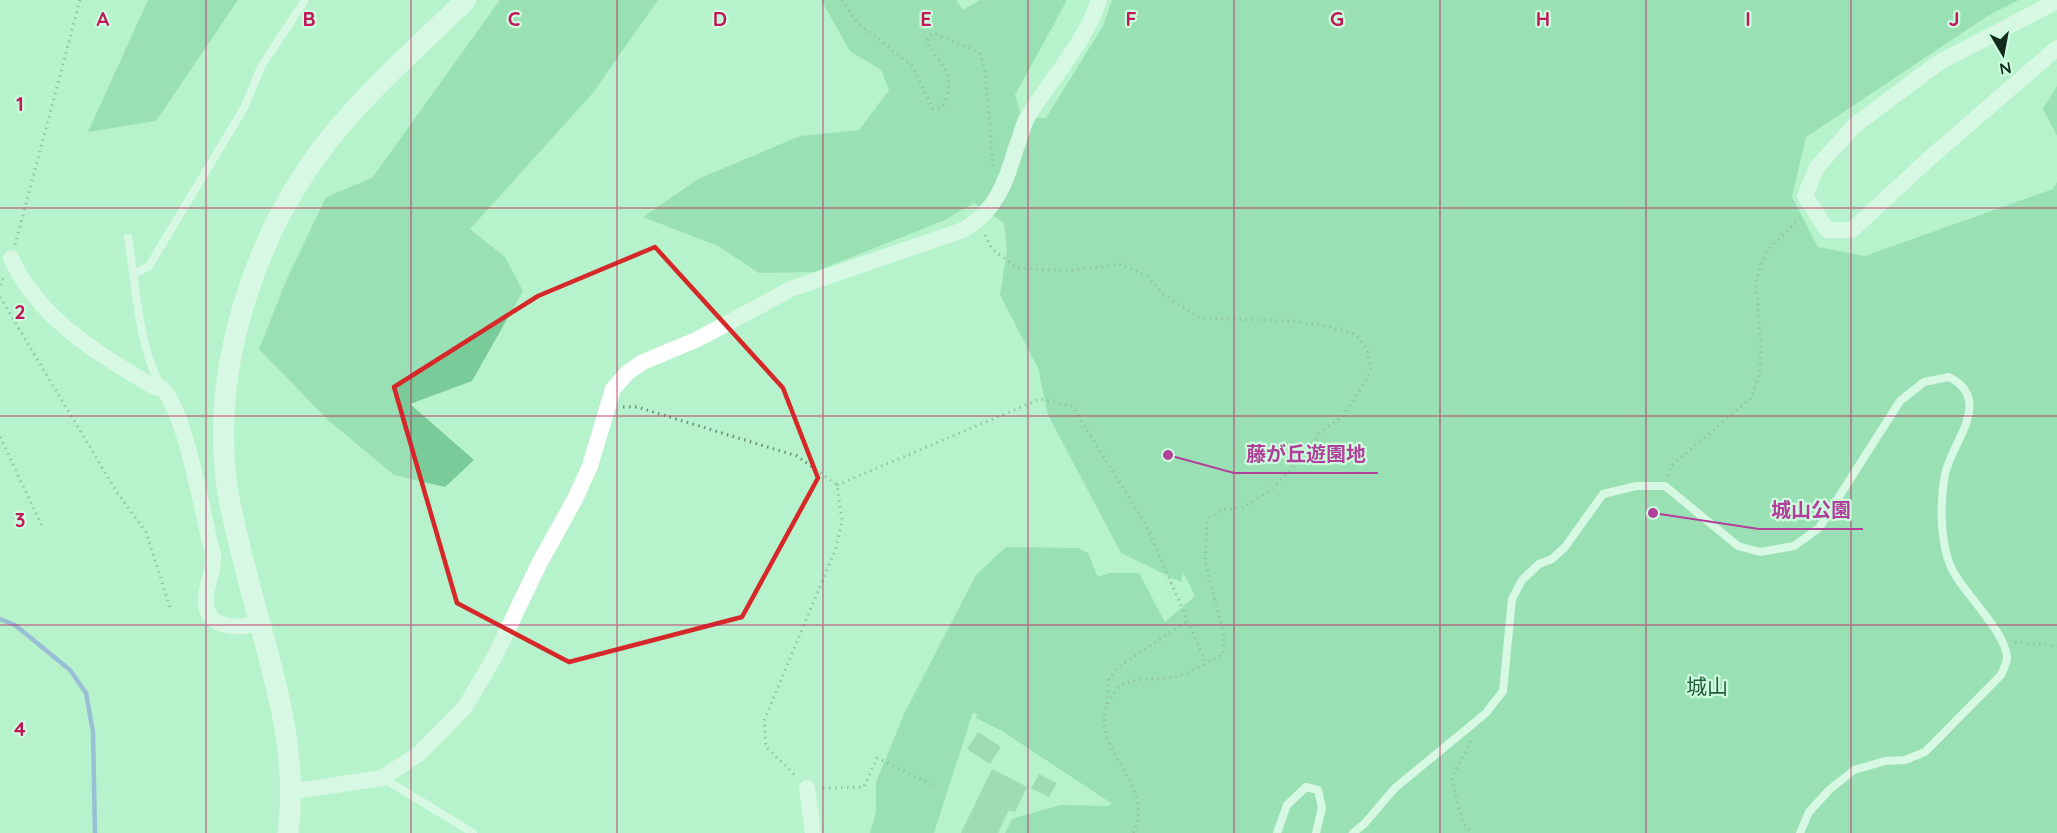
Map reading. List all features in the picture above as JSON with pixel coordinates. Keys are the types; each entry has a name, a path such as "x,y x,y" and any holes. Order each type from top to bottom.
{"street":[{"path":"288,833 288,744 280,698 259,623 228,492 225,439 233,356 252,277 279,216 326,143 360,103 466,0"},
{"path":"289,792 382,778 420,753 465,707 494,658 539,564 575,499 590,466 613,389 641,363 698,339 791,289 963,230 981,220 1000,193 1026,120 1071,53 1099,0"},
{"path":"2057,1 1938,63 1855,125 1817,167 1805,196 1827,230 1852,230 1932,156 2057,48"},
{"path":"11,258 34,296 63,326 112,362 154,387 162,388 173,402 182,425 213,555 213,566 206,594 209,613 215,621 232,628 259,623"},
{"path":"807,788 813,833"}],"lane":[{"path":"135,274 149,266 244,108 261,67 304,0"},
{"path":"128,238 153,368 162,388"},
{"path":"1353,833 1365,823 1395,788 1486,713 1503,691 1512,599 1522,580 1539,564 1552,559 1565,547 1603,494 1636,486 1665,486 1738,546 1760,552 1794,546 1819,528 1900,401 1924,382 1949,378 1961,385 1966,393 1971,412 1946,472 1941,508 1943,540 1952,571 2004,643 2007,659 2001,675 1925,752 1905,760 1885,761 1854,770 1829,790 1809,812 1800,833"},
{"path":"382,778 473,833"},
{"path":"1277,833 1287,805 1306,787 1318,790 1322,808 1316,833"}],"path":[{"path":"11,258 80,0"},
{"path":"842,0 857,22 912,66 933,109 941,108 945,103 949,90 949,76 942,62 927,43 927,38 933,33 942,35 979,52 985,69 993,167"},
{"path":"1665,486 1670,467 1751,398 1760,372 1761,348 1756,279 1767,251 1800,218"},
{"path":"981,220 992,249 1017,268 1068,271 1119,264 1147,276 1164,295 1200,318 1290,321 1328,326 1355,334 1366,347 1371,367 1367,379 1343,416 1322,431 1291,470 1268,492 1240,509 1223,509 1207,519 1205,562 1224,636 1223,654 1170,678 1142,679 1119,687 1107,706"},
{"path":"0,297 118,494 146,532 170,607"},
{"path":"837,485 1040,399 1072,406 1146,525 1207,663"},
{"path":"609,406 637,407 797,456 837,485 842,520 836,548 764,721 766,747 807,788 864,787 877,758 935,786"},
{"path":"0,437 42,526"},
{"path":"1133,833 1140,820 1138,796 1121,766 1102,723 1107,706 1108,681 1117,668 1187,621"},
{"path":"2004,643 2024,641 2057,646"},
{"path":"1473,833 1468,830 1459,806 1452,777 1486,713"}],"highlighted area":[{"path":"655,247 783,388 818,478 742,617 569,662 457,603 394,387 538,296"}],"green space":[{"path":"148,0 238,0 156,121 88,132"},
{"path":"500,0 658,0 592,94 470,229 505,257 523,291 472,381 410,404 474,460 445,487 394,475 328,420 259,349 286,281 326,197 372,178"},
{"path":"821,0 956,0 963,10 980,0 1067,0 1015,95 1022,117 1046,118 1103,26 1112,0 2019,0 1989,15 1806,137 1792,197 1818,247 1865,256 2053,189 2057,182 2057,833 1005,833 1012,819 1060,805 1109,806 1111,803 1002,731 976,718 977,715 973,712 934,833 870,833 876,812 876,782 904,714 976,575 1006,547 1078,548 1088,553 1098,577 1109,573 1139,573 1165,622 1195,596 1183,572 1181,582 1121,553 1048,415 1038,368 1000,295 1007,250 1004,223 974,203 945,220 814,272 759,273 718,246 643,217 698,179 800,136 859,130 889,90 881,70 850,51"},
{"path":"2057,86 2057,136 2043,109"}],"building":[{"path":"978,732 1001,747 990,764 967,749"},
{"path":"992,769 1027,787 1015,812 1009,810 998,833 961,833"},
{"path":"1039,774 1057,783 1049,797 1031,788"}],"waterway":[{"path":"0,619 15,625 70,670 86,693 93,732 95,833"}],"place":[{"name":"藤が丘遊園地","path":"1168,455"},
{"name":"城山公園","path":"1653,513"}],"district":[{"name":"城山","path":"1707,687"}]}
